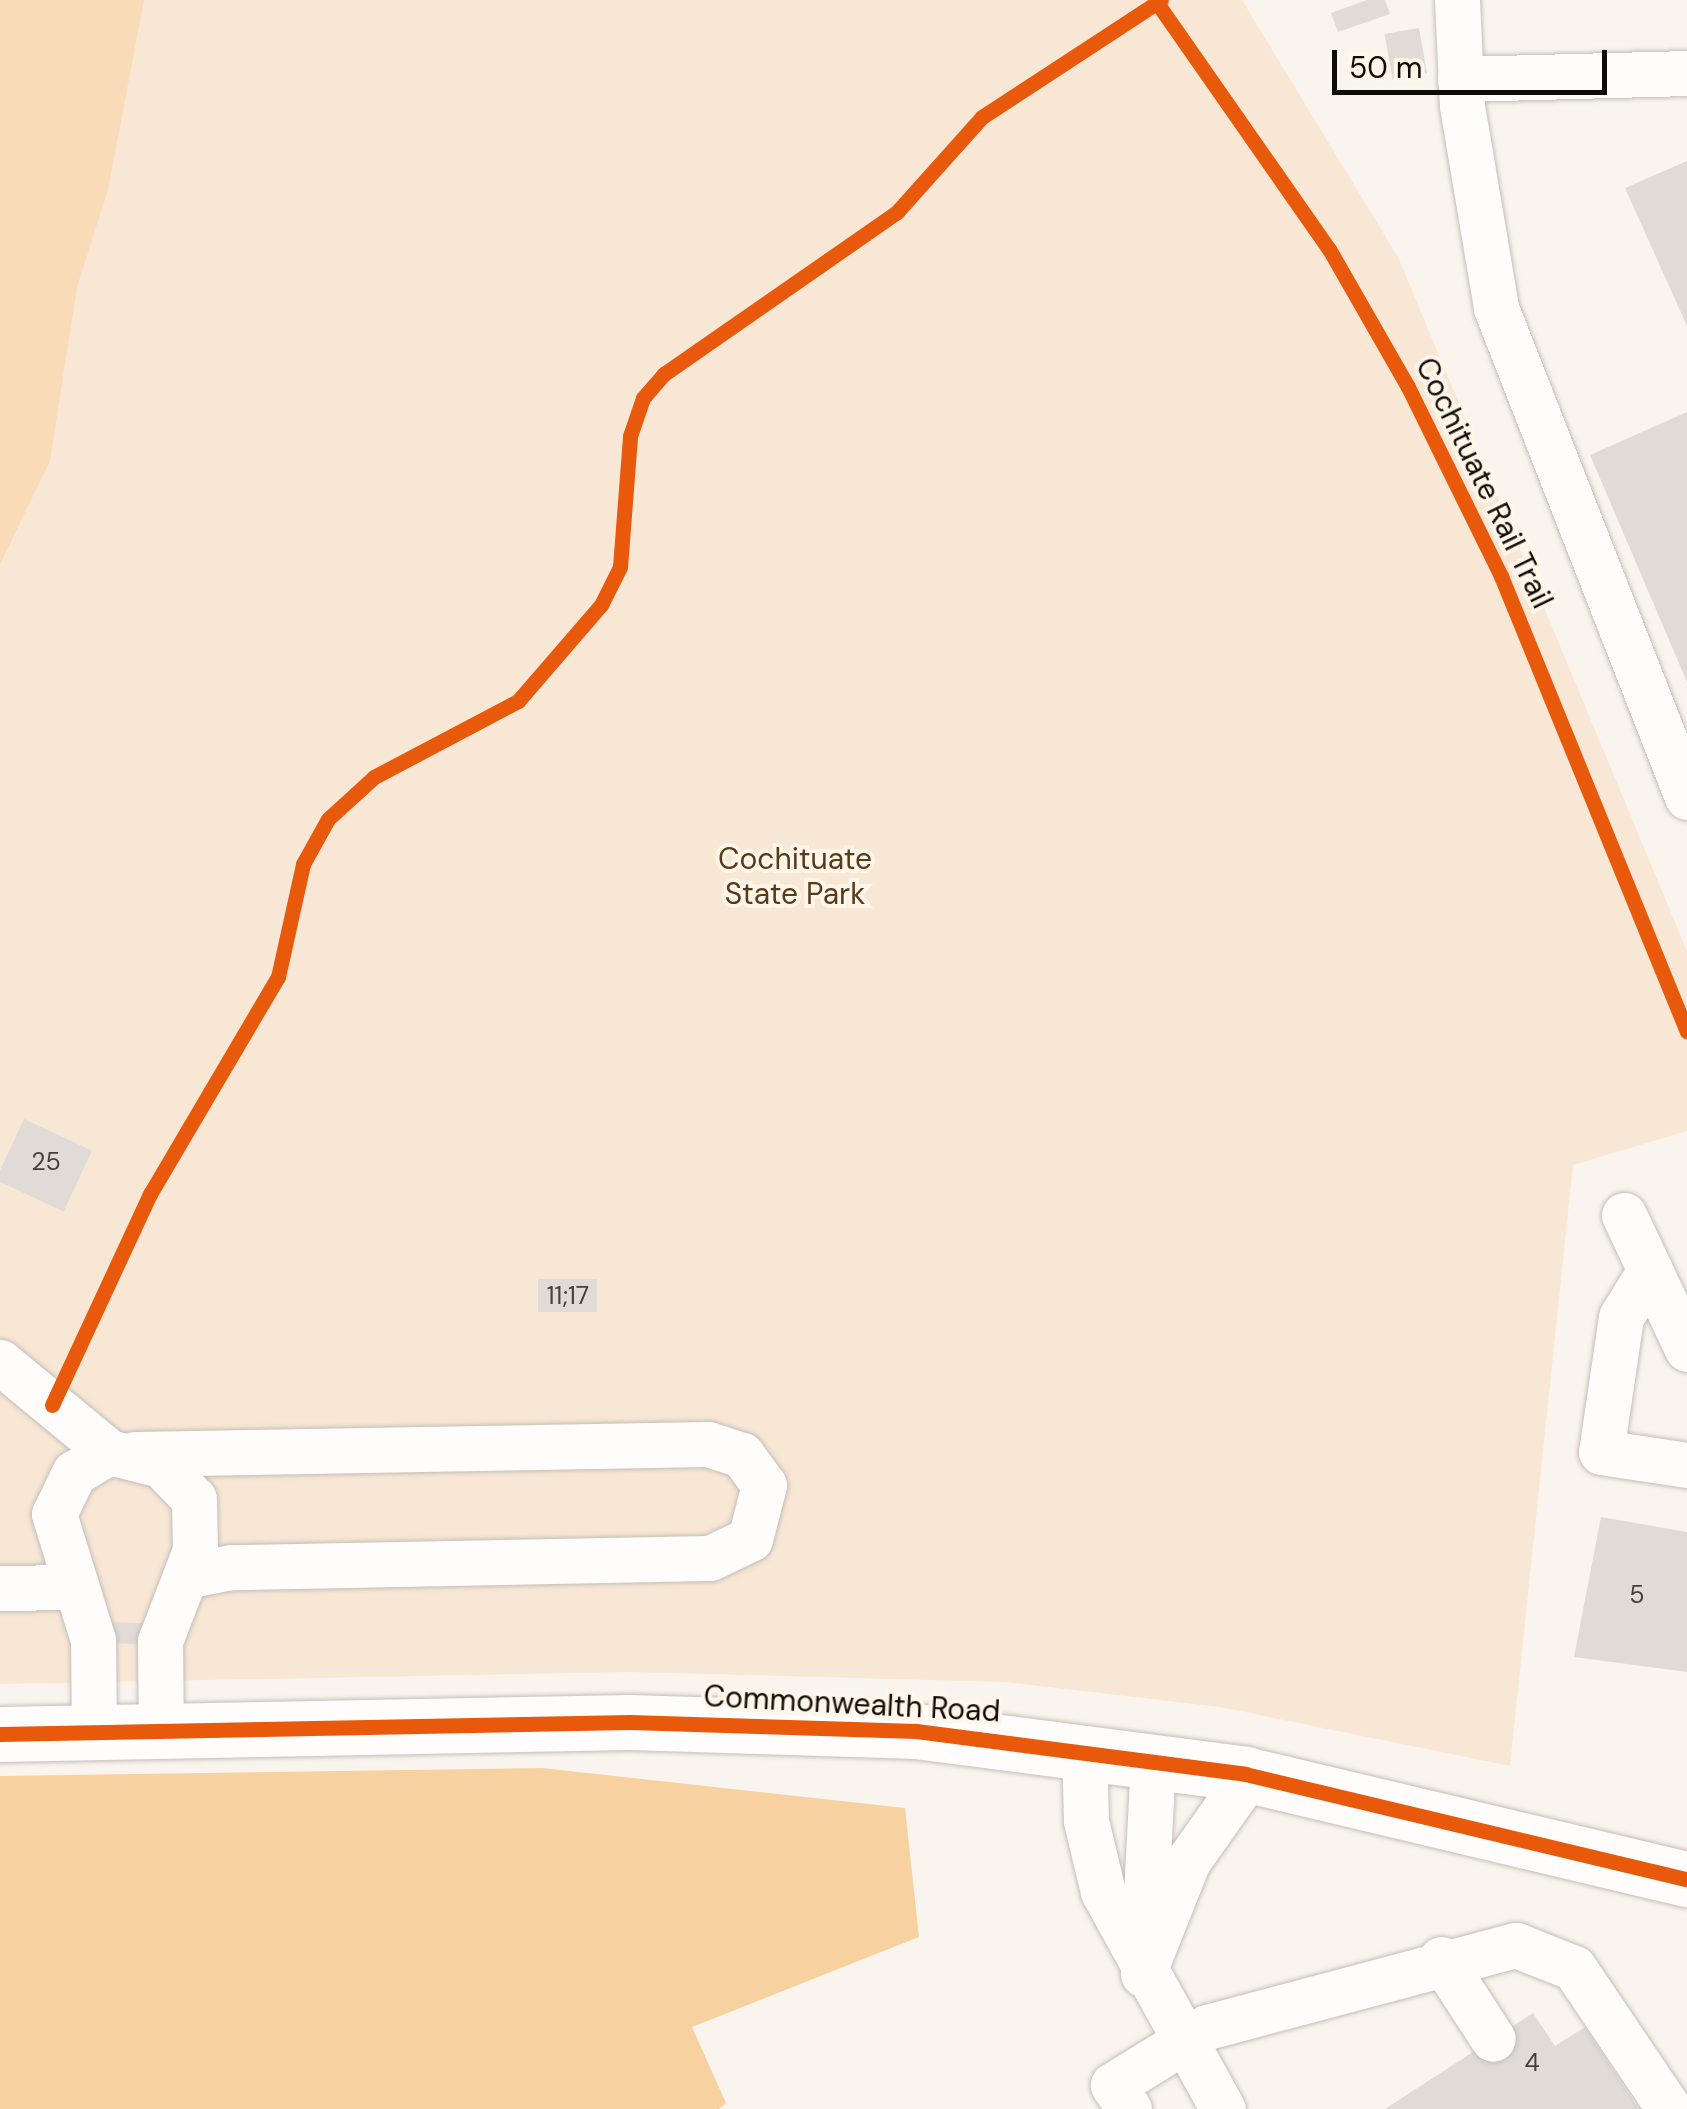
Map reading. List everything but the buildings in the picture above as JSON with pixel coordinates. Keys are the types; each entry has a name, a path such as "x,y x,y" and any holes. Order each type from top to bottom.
{"main road":[{"name":"Commonwealth Road","path":"0,1734 740,1723 1084,1748 1249,1776 1687,1879"}],"lane":[{"path":"1457,0 1460,80 1496,308 1687,796"},
{"path":"1460,80 1687,73"},
{"path":"1624,1215 1687,1349"},
{"path":"1650,1270 1621,1316 1602,1452 1687,1466"},
{"path":"0,1362 122,1453 161,1465 194,1499 196,1550 160,1641 161,1730"},
{"path":"94,1732 92,1640 55,1536 60,1492 122,1453 708,1444 742,1455 764,1485 750,1539 710,1558 231,1567 185,1576"},
{"path":"0,1588 72,1587"},
{"path":"1084,1748 1090,1848 1144,1974 1180,2042 1224,2109"},
{"path":"1144,1974 1142,1838 1153,1759"},
{"path":"1144,1974 1188,1861 1249,1776"},
{"path":"1129,2109 1113,2085 1180,2042 1254,2010 1440,1958 1516,1945 1556,1955 1583,1978 1669,2109"},
{"path":"1440,1958 1493,2039"}],"green space":[{"name":"Cochituate State Park","path":"0,0 1242,0 1398,257 1687,951 1687,1131 1573,1165 1510,1766 1220,1707 1005,1682 629,1672 0,1684"}],"shaded area":[{"path":"0,0 144,0 108,190 77,287 50,461 0,564"},
{"path":"542,1768 905,1808 919,1937 692,2027 726,2103 719,2109 0,2109 0,1776"}],"cycle path":[{"name":"Cochituate Rail Trail","path":"1155,0 1329,249 1408,387 1501,576 1687,1031"},
{"path":"52,1405 150,1194 278,977 303,864 328,819 374,777 518,701 601,605 620,567 630,436 643,398 664,374 897,212 982,117 1161,0"},
{"path":"0,1734 630,1722 916,1731 1245,1774 1687,1879"}]}
